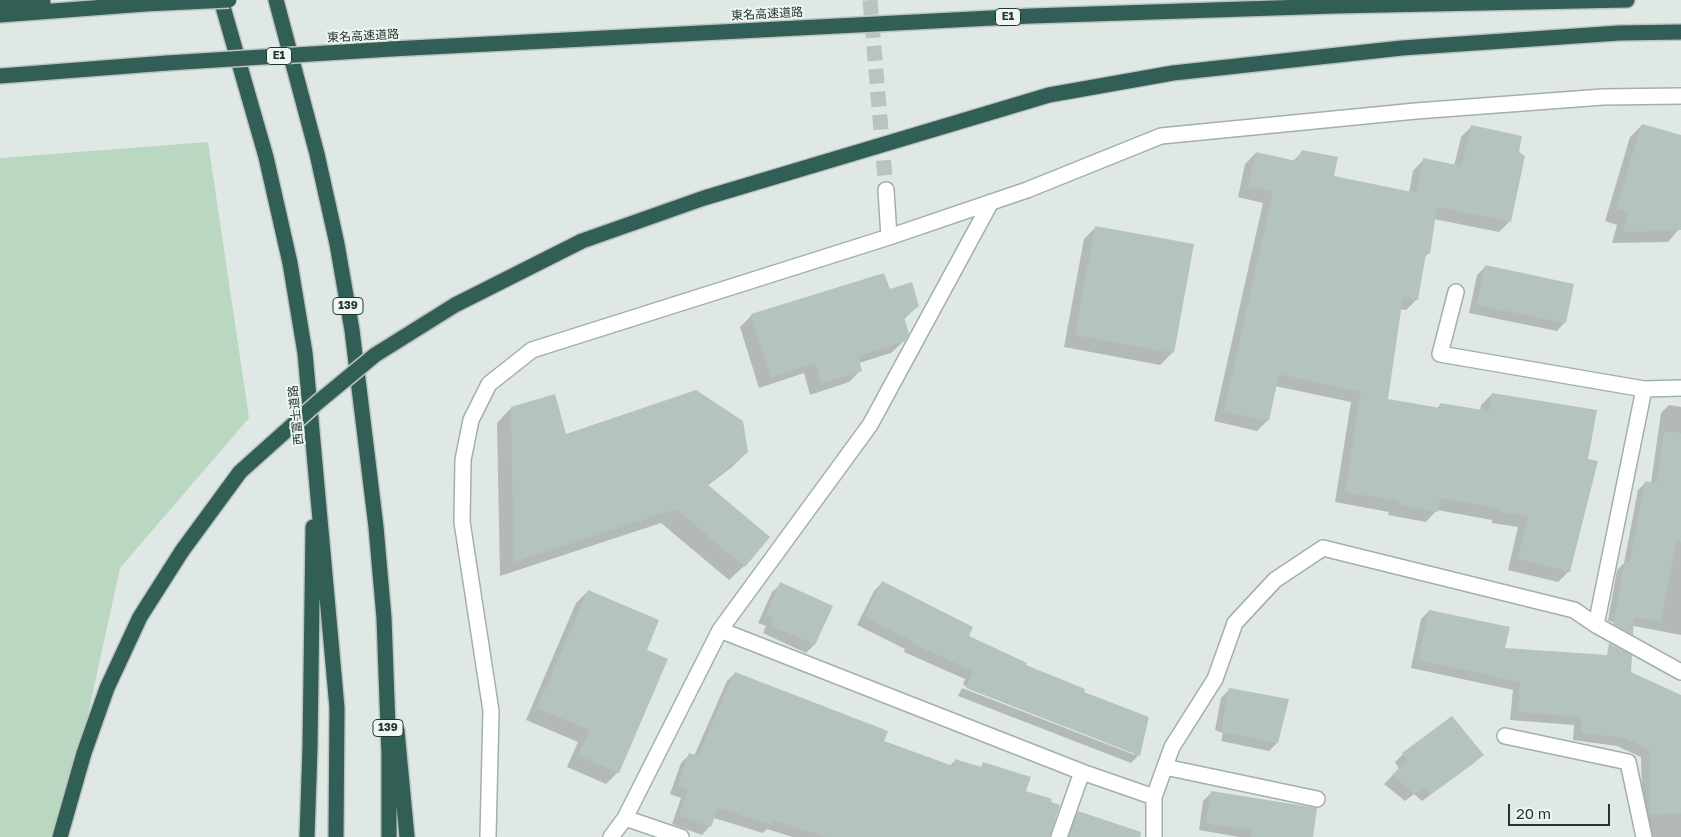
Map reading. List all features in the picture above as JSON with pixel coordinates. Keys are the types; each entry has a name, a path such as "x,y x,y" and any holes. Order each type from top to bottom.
{"highway":[{"name":"西富士道路","path":"222,0 266,157 290,263 305,353 337,708 336,837"},
{"path":"0,14 229,0"},
{"name":"139","path":"276,0 317,154 337,244 352,330 376,527 384,618 389,755 389,837"},
{"name":"東名高速道路","path":"0,76 391,49 1031,16 1325,6 1626,0"},
{"path":"0,2 145,4"},
{"path":"60,837 84,753 107,688 140,617 182,551 240,472 317,403 375,355 455,305 582,241 704,198 1049,95 1173,73 1333,54 1619,33 1681,32"},
{"path":"307,837 314,443"},
{"path":"384,618 403,778 407,837"}],"street":[{"path":"488,837 491,711 462,522 463,460 471,420 489,384 532,350 889,237 1027,190 1160,136 1416,111 1603,97 1681,96"},
{"path":"886,190 889,237"},
{"path":"611,837 625,818 720,630 870,425 991,202"},
{"path":"1456,292 1440,354 1644,389 1681,388"},
{"path":"1596,625 1644,389"},
{"path":"1154,837 1154,797 1172,747 1215,679 1235,623 1275,580 1323,548 1574,610 1596,625 1681,672"},
{"path":"720,630 1082,772 1154,797"},
{"path":"1505,736 1628,762 1644,837"},
{"path":"1165,766 1317,798"},
{"path":"1059,837 1082,772"},
{"path":"625,818 681,837"}],"green space":[{"path":"208,142 249,418 120,568 68,806 56,837 0,837 0,158"}],"building":[{"path":"1642,124 1681,135 1681,230 1623,232 1628,213 1616,209"},
{"path":"1471,125 1522,136 1519,152 1525,156 1511,222 1437,207 1430,254 1426,254 1418,300 1403,297 1388,399 1440,408 1440,403 1489,411 1492,393 1597,410 1588,459 1598,461 1570,572 1518,559 1528,516 1502,512 1502,509 1440,498 1438,512 1398,505 1399,501 1345,492 1361,392 1279,374 1269,421 1224,411 1273,192 1248,186 1256,152 1296,161 1302,150 1338,157 1334,176 1417,193 1423,158 1462,166"},
{"path":"1095,226 1194,244 1174,353 1075,335"},
{"path":"1485,265 1574,284 1566,323 1477,305"},
{"path":"884,273 890,289 912,282 919,306 904,317 909,334 905,341 858,356 862,371 822,383 815,362 771,377 751,314"},
{"path":"696,390 743,421 748,452 707,484 770,537 745,567 676,509 514,562 511,407 555,394 566,434"},
{"path":"1664,432 1681,433 1681,542 1676,541 1661,622 1634,617 1633,635 1613,624 1625,561 1630,562 1645,481 1657,483"},
{"path":"882,581 973,627 969,636 1027,663 1026,665 1085,689 1084,692 1149,717 1140,756 966,688 973,671 911,643 912,641 865,617"},
{"path":"780,582 833,606 815,645 770,625 773,618 766,615"},
{"path":"588,590 659,620 647,650 668,659 619,773 578,755 590,730 537,708"},
{"path":"1429,610 1510,627 1505,648 1607,655 1609,643 1632,655 1631,672 1681,695 1681,813 1650,814 1649,749 1625,738 1581,733 1582,717 1518,712 1520,682 1418,660"},
{"path":"735,672 888,731 884,741 953,766 955,759 981,767 983,762 1031,777 1026,791 1052,799 1051,802 1060,805 1050,837 826,837 774,820 772,825 718,808 711,827 679,816 688,790 678,786 689,753 698,756"},
{"path":"1229,688 1289,699 1278,743 1221,732"},
{"path":"1452,716 1484,755 1431,794 1423,787 1414,794 1392,775 1407,760 1402,753"},
{"path":"1211,791 1317,808 1313,837 1251,837 1252,830 1206,823"},
{"path":"1078,811 1141,832 1140,837 1069,837"}],"tunnel":[{"path":"870,0 886,190"}]}
